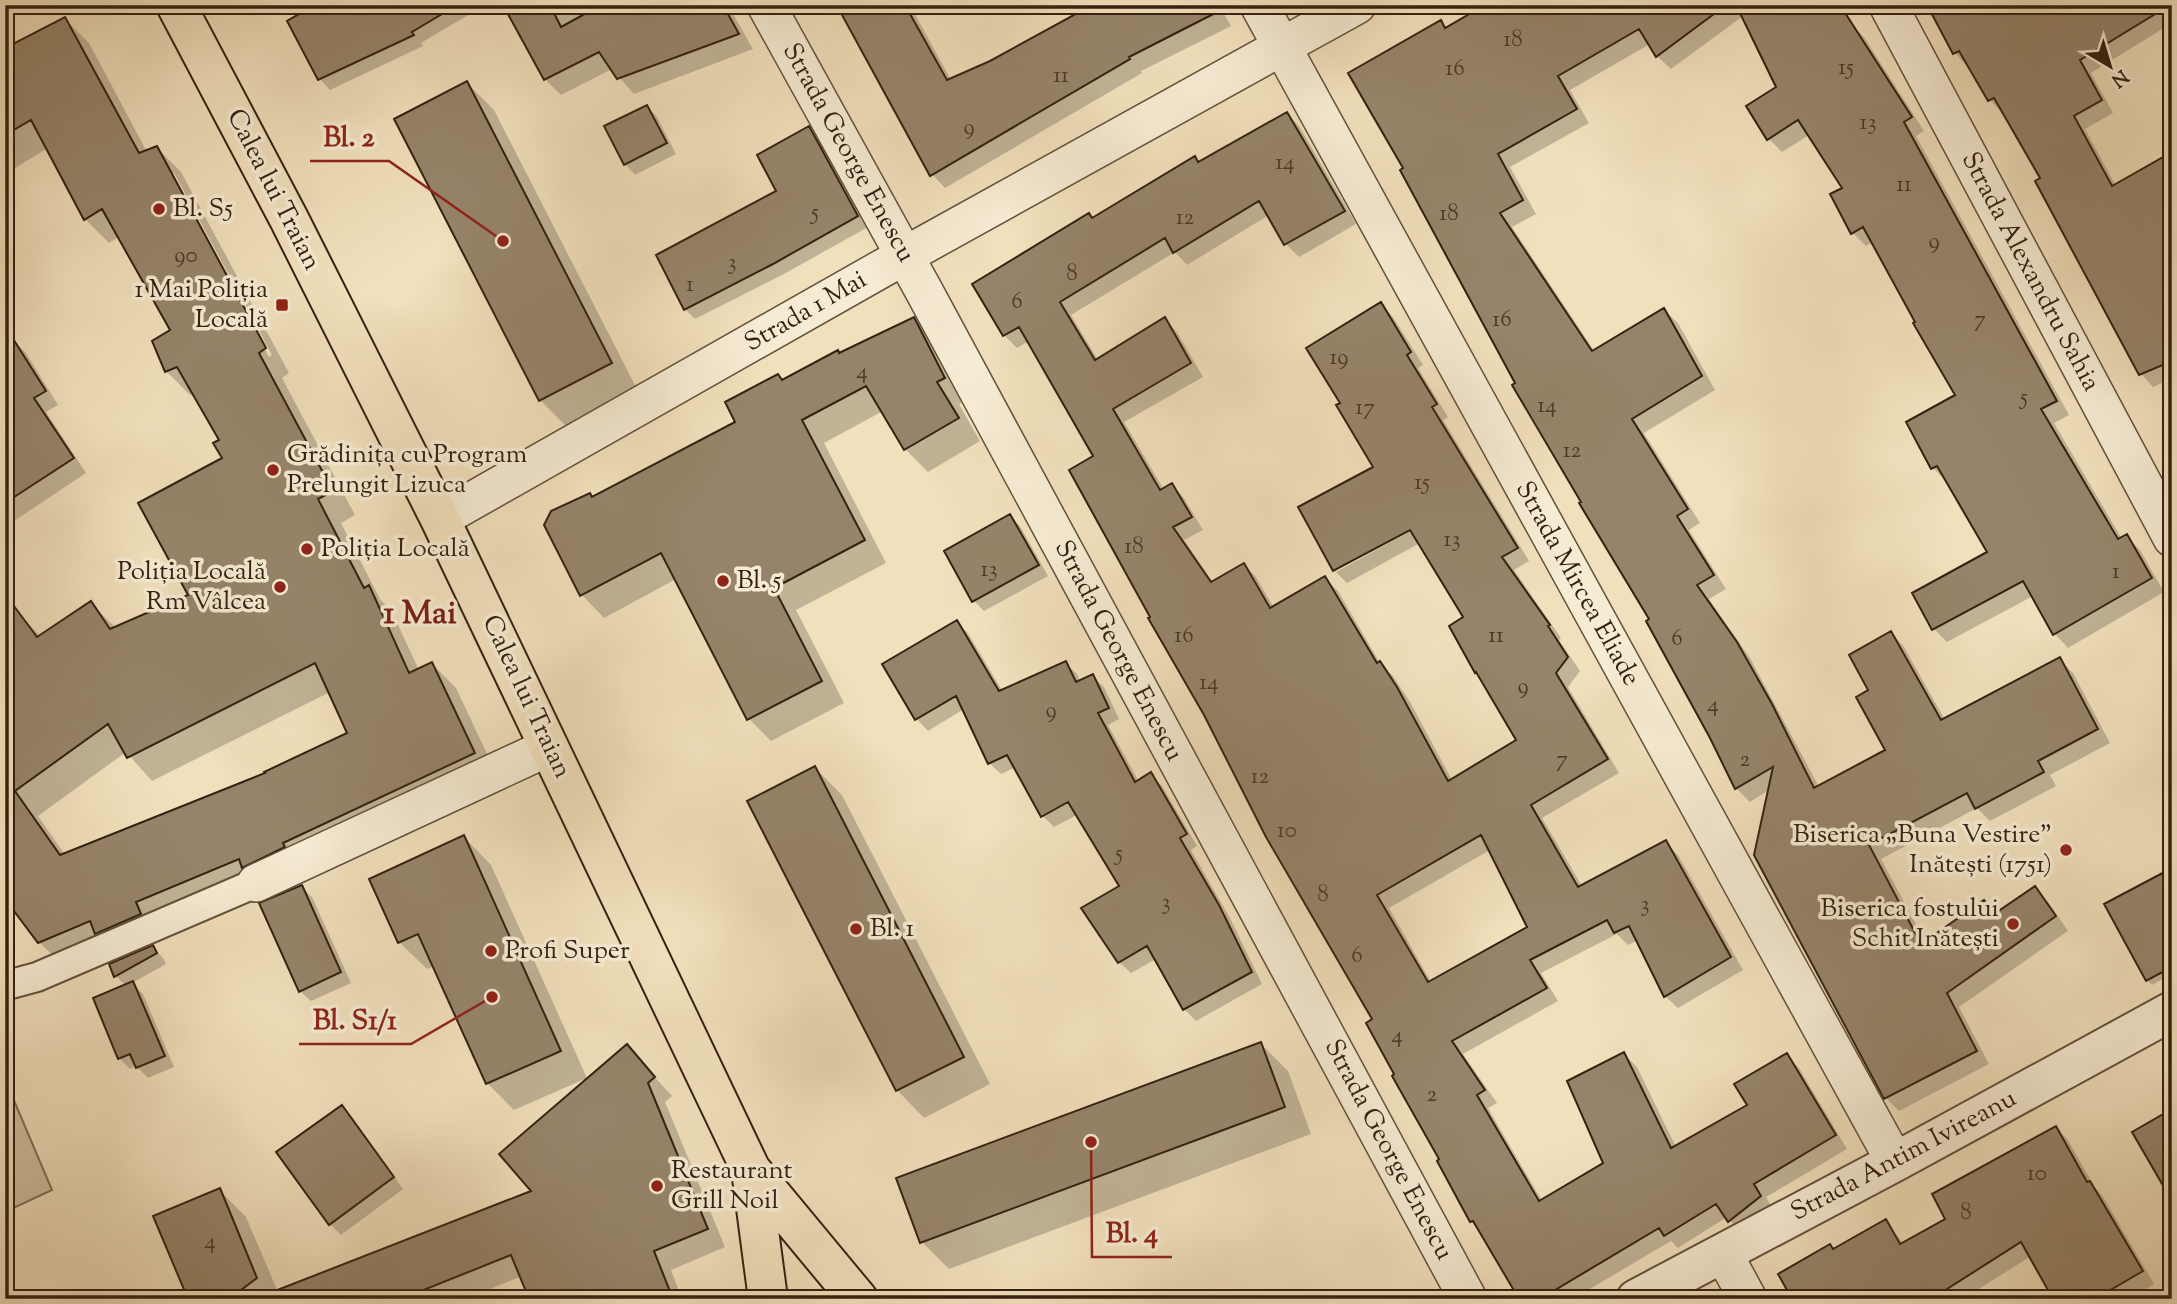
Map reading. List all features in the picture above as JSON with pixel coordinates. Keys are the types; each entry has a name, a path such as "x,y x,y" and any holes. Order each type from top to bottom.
{"main road":[{"name":"Calea lui Traian","path":"176,5 289,219 440,519 751,1170 858,1299"},
{"name":"Calea lui Traian","path":"751,1170 768,1299"},
{"path":"757,1299 760,1240"}],"street":[{"name":"Strada George Enescu","path":"766,5 1468,1299"},
{"name":"Strada Mircea Eliade","path":"1259,5 1895,1162"},
{"name":"Strada 1 Mai","path":"440,519 1357,5"},
{"name":"Strada Alexandru Sahia","path":"1888,5 2172,538"},
{"path":"5,983 37,977 256,884 549,747"},
{"name":"Strada Antim Ivireanu","path":"1636,1299 2172,1011"},
{"path":"1723,1253 1748,1299"}],"shaded area":[{"path":"7,1084 52,1190 5,1212 5,1085"}],"building":[{"path":"315,5 457,5 412,32 414,35 318,80 287,21"},
{"path":"503,5 550,5 561,27 601,5 723,5 739,34 617,79 599,52 544,80"},
{"path":"861,5 905,5 947,80 990,61 1092,5 1231,5 1129,57 1130,59 930,176 842,15"},
{"path":"1485,5 1726,5 1656,57 1639,29 1558,76 1577,109 1498,154 1523,200 1500,213 1592,351 1664,308 1702,376 1632,419 1688,509 1677,516 1714,575 1697,585 1737,642 1814,788 1885,750 1856,697 1868,690 1849,655 1891,631 1941,720 2060,657 2098,729 2038,761 2044,772 1975,809 1967,793 1869,845 1921,944 1984,900 1994,914 2035,886 2056,916 1947,993 1977,1051 1884,1099 1754,855 1773,767 1735,789 1646,621 1649,619 1512,385 1515,383 1400,170 1403,168 1348,73 1441,20 1445,28"},
{"path":"1736,5 1840,5 1912,117 1904,122 2057,401 2041,409 2118,539 2127,534 2152,578 2053,635 2023,581 1932,630 1912,593 1987,552 1937,466 1931,469 1906,422 1955,395 1913,323 1915,322 1863,227 1851,234 1830,194 1842,188 1798,120 1767,140 1746,106 1776,87"},
{"path":"1927,5 2170,5 2080,60 2102,100 2074,116 2112,186 2172,152 2172,361 2139,375 2035,181 2040,178 1994,98 1988,101 1959,51 1953,54"},
{"path":"65,17 139,153 157,146 266,348 259,353 333,491 318,499 364,588 369,585 409,673 432,662 475,753 283,843 285,847 242,868 239,859 136,902 141,914 95,934 90,921 38,943 5,899 5,594 37,637 91,601 110,629 188,595 138,503 222,458 213,443 219,440 177,367 165,372 152,341 170,330 102,209 84,220 31,120 5,135 5,48","holes":["315,663 347,733 265,773 60,855 15,791 108,724 127,758"]},
{"path":"467,81 612,363 539,401 394,119"},
{"path":"647,105 667,143 624,165 604,126"},
{"path":"1287,112 1345,211 1284,245 1259,201 1173,253 1165,238 1060,302 1095,360 1165,317 1191,363 1113,409 1160,490 1172,483 1192,517 1173,527 1211,582 1244,563 1270,608 1325,576 1377,663 1380,661 1397,687 1448,781 1516,740 1449,626 1463,617 1410,530 1333,571 1298,507 1373,467 1336,405 1340,403 1306,348 1381,302 1411,352 1407,355 1437,404 1432,407 1518,548 1502,557 1550,625 1548,626 1568,657 1556,673 1608,759 1531,805 1578,887 1666,840 1731,957 1664,997 1629,926 1614,933 1607,920 1530,960 1547,988 1452,1041 1485,1090 1477,1095 1539,1201 1603,1163 1567,1081 1624,1052 1671,1148 1747,1105 1734,1084 1787,1053 1836,1135 1754,1184 1761,1196 1728,1222 1716,1204 1664,1236 1659,1228 1540,1299 1519,1299 1473,1221 1470,1222 1366,1023 1372,1019 1266,837 1204,715 1148,618 1150,617 1069,470 1093,456 1019,327 1003,336 972,284 1089,213 1092,218 1195,156 1198,162","holes":["1481,835 1527,927 1428,982 1377,895"]},
{"path":"809,126 858,216 684,310 656,255 776,191 757,155"},
{"path":"914,317 945,378 937,382 959,418 904,450 866,386 802,420 865,540 774,588 822,681 747,720 661,553 580,596 544,525 551,511 590,493 592,497 735,422 725,402 778,374 782,380 838,350 839,353"},
{"path":"5,326 46,391 34,398 74,458 5,503"},
{"path":"1010,514 1039,565 972,602 944,551"},
{"path":"957,620 999,691 1066,661 1076,682 1093,674 1109,708 1098,713 1135,782 1151,772 1187,834 1180,838 1219,905 1252,972 1183,1010 1147,946 1118,963 1081,908 1119,886 1068,802 1041,817 1007,755 988,764 956,696 915,720 882,664"},
{"name":"Bl. 1","path":"815,766 964,1057 896,1091 747,801"},
{"path":"464,835 561,1051 486,1084 418,934 398,943 369,879"},
{"path":"2172,868 2172,967 2146,981 2104,904"},
{"path":"302,885 341,972 299,992 259,903"},
{"path":"153,945 157,953 114,977 109,964"},
{"path":"133,981 165,1056 136,1068 130,1054 118,1059 93,998"},
{"path":"1261,1042 1285,1107 920,1243 896,1178"},
{"path":"627,1044 655,1077 648,1083 708,1229 654,1251 673,1299 529,1299 511,1255 401,1299 262,1299 262,1296 531,1191 499,1154"},
{"path":"342,1105 394,1177 329,1225 276,1152"},
{"path":"2172,1109 2172,1201 2132,1132"},
{"path":"2056,1126 2087,1182 2090,1181 2143,1271 2095,1299 2053,1299 2021,1242 1947,1289 1952,1299 1792,1299 1778,1274 1830,1244 1833,1249 1886,1219 1900,1244 1945,1219 1932,1194"},
{"path":"220,1188 257,1278 229,1299 188,1299 153,1216"}],"place":[{"name":"Bl. S5","path":"159,209"},
{"name":"Bl. 2","path":"503,241"},
{"name":"1 Mai Poliția Locală","path":"282,305"},
{"name":"Grădinița cu Program Prelungit Lizuca","path":"273,470"},
{"name":"Poliția Locală","path":"307,549"},
{"name":"Bl. 5","path":"723,581"},
{"name":"Poliția Locală Rm Vâlcea","path":"280,587"},
{"name":"Biserica „Buna Vestire” Inătești (1751)","path":"2066,850"},
{"name":"Biserica fostului Schit Inătești","path":"2013,924"},
{"name":"Bl. 1","path":"856,929"},
{"name":"Profi Super","path":"491,951"},
{"name":"Bl. S1/1","path":"492,997"},
{"name":"Bl. 4","path":"1091,1142"},
{"name":"Restaurant Grill Noil","path":"657,1186"}],"district":[{"name":"1 Mai","path":"420,615"}]}
